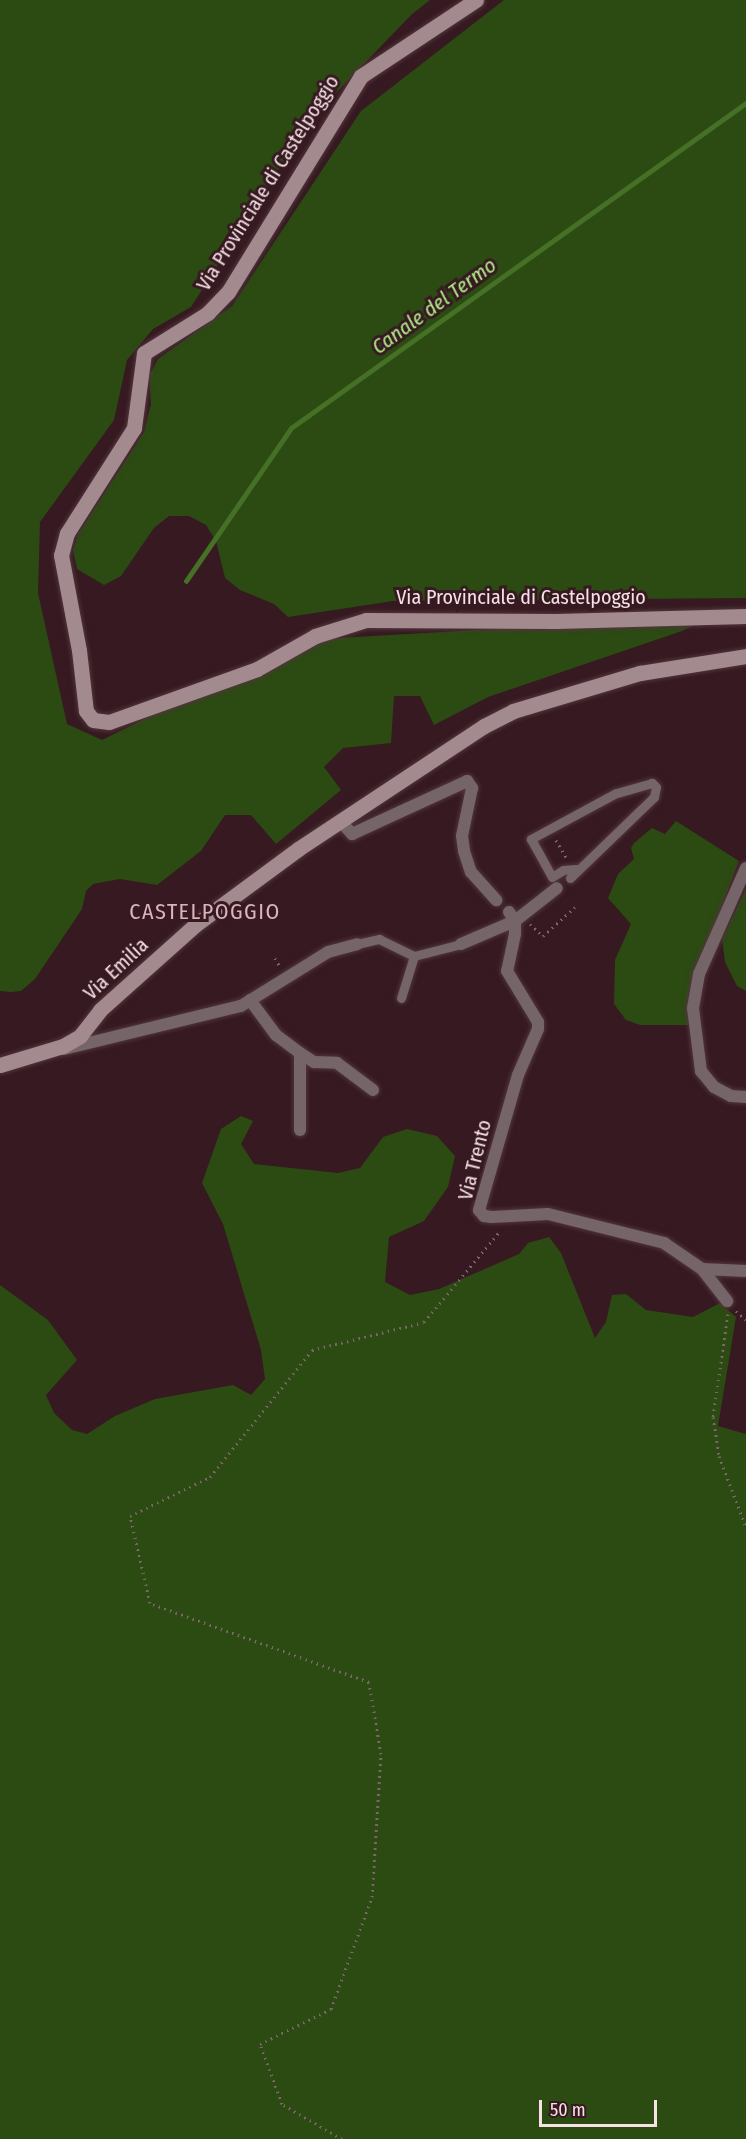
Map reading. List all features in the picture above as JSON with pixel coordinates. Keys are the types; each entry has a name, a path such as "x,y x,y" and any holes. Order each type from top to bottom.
{"main road":[{"name":"Via Provinciale di Castelpoggio","path":"476,0 361,76 228,292 208,313 144,353 134,428 67,533 61,555 79,650 86,711 93,720 109,722 257,669 315,636 366,620 556,621 746,616"},
{"path":"340,821 446,748 513,711 640,673 746,656"},
{"name":"Via Emilia","path":"0,1065 33,1057 80,1036 100,1010 195,925 340,821"}],"street":[{"path":"340,821 352,834 467,781 472,788 462,836 464,851 471,872 496,900"},
{"path":"570,878 576,869 654,797 656,787 646,785 600,799 531,839 552,877 563,870 576,869"},
{"path":"746,868 699,974 693,1008 701,1071 714,1087 731,1096 746,1097"},
{"path":"33,1057 228,1010 250,1000 328,952 357,944 379,939 414,956 461,944 515,922 529,907 557,888"},
{"name":"Via Trento","path":"515,922 507,971 538,1022 538,1029 518,1075 479,1210 484,1216 548,1214 658,1241 702,1269 726,1300"},
{"path":"401,999 414,956"},
{"path":"250,1000 276,1035 300,1053 314,1062 337,1063 373,1090"},
{"path":"300,1053 300,1130"},
{"name":"Via Trento","path":"702,1269 746,1271"}],"path":[{"path":"551,827 568,862"},
{"path":"515,922 543,936 575,907"},
{"path":"342,2139 282,2104 260,2044 331,2009 372,1897 381,1754 369,1682 150,1603 130,1516 210,1477 312,1350 424,1322 513,1216"},
{"path":"726,1300 728,1332 716,1382 713,1417 719,1456 746,1527"}],"green space":[{"path":"0,0 430,0 411,15 311,119 191,307 153,329 127,360 114,420 40,522 38,593 67,724 102,740 304,640 713,616 682,631 488,697 434,725 420,696 394,696 391,743 343,748 324,767 341,790 276,844 251,815 225,815 201,851 157,885 120,879 93,884 86,891 82,909 35,979 21,991 11,992 0,991"},
{"path":"504,0 746,0 746,598 393,601 288,617 274,604 240,590 225,578 216,541 206,525 189,516 169,516 154,528 121,576 104,585 77,569 73,550 78,534 144,432 151,404 149,376 158,359 232,306 361,111"},
{"path":"676,821 739,861 697,970 688,1025 640,1025 626,1020 614,1004 615,960 631,924 608,898 618,874 634,859 631,848 634,843 652,828 665,834"},
{"path":"746,889 746,991 737,986 725,962 722,939"},
{"path":"241,1116 253,1121 241,1144 254,1164 338,1173 360,1168 383,1137 407,1129 437,1136 455,1156 448,1187 424,1221 389,1237 385,1282 410,1295 439,1289 519,1254 528,1243 549,1237 561,1253 595,1338 606,1322 612,1295 626,1294 646,1310 693,1317 720,1303 736,1317 718,1426 746,1434 746,2139 0,2139 0,1285 48,1320 77,1360 46,1395 54,1413 72,1430 87,1434 115,1416 155,1399 233,1385 251,1395 265,1379 261,1350 223,1224 202,1183 221,1129"}],"waterway":[{"name":"Canale del Termo","path":"186,581 291,428 746,103"}],"district":[{"name":"CASTELPOGGIO","path":"205,912"}]}
